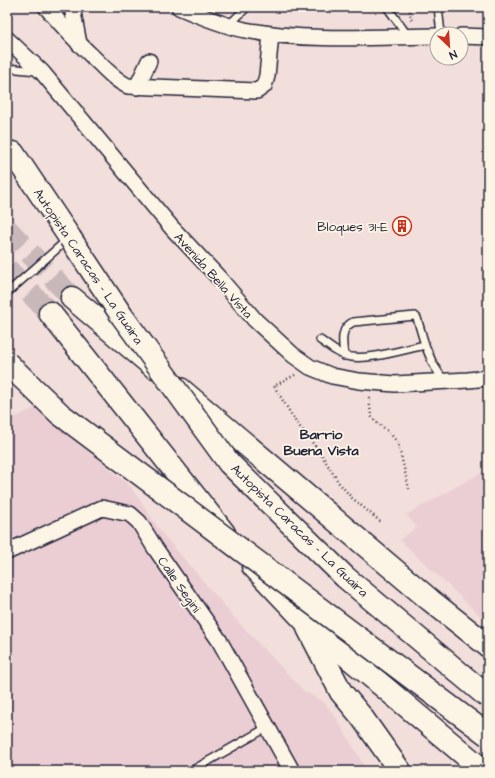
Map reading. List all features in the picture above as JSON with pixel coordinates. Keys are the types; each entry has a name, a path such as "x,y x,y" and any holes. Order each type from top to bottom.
{"highway":[{"name":"Autopista Caracas - La Guaira","path":"13,154 122,316 229,463 345,577 488,697"},
{"name":"Autopista Caracas - La Guaira","path":"72,298 430,600 488,646"},
{"path":"50,313 222,530 252,565 304,620 484,771"},
{"path":"7,363 60,414 488,735"},
{"path":"304,620 341,692 361,716 400,771"}],"street":[{"path":"46,7 80,45 122,83 128,86 257,91 264,86 268,76 271,34"},
{"path":"72,7 80,45"},
{"path":"179,7 214,21 244,30 271,34 320,37 429,36"},
{"path":"469,36 488,37"},
{"name":"Avenida Bella Vista","path":"7,39 42,72 172,228 255,320 293,355 310,367 332,376 359,381 395,384 488,378"},
{"path":"137,87 149,61"},
{"name":"Calle Segini","path":"7,552 102,508 130,514 139,522 155,548 219,640 292,771"}],"lane":[{"path":"229,25 247,7"},
{"path":"387,7 408,36"},
{"path":"438,7 440,26"},
{"path":"7,68 42,72"},
{"path":"7,293 70,238"},
{"path":"344,356 344,330 353,322 415,316 433,364 444,381"},
{"path":"320,340 344,356 359,358 388,354 425,345"},
{"path":"191,771 268,727"}],"path":[{"path":"310,367 274,386 296,422 319,451 339,483 352,498 381,522"},
{"path":"368,382 371,416 389,432 398,443 409,489"}],"shaded area":[{"path":"37,407 130,486 161,532 240,624 304,691 325,703 335,716 366,771 7,771 7,421"},
{"path":"488,469 488,623 400,540 417,527 406,515"}],"tunnel":[{"path":"7,229 72,298"},
{"path":"7,269 50,313"}],"place":[{"name":"Bloques 31-E","path":"402,226"}],"district":[{"name":"Barrio Buena Vista","path":"321,442"}]}
